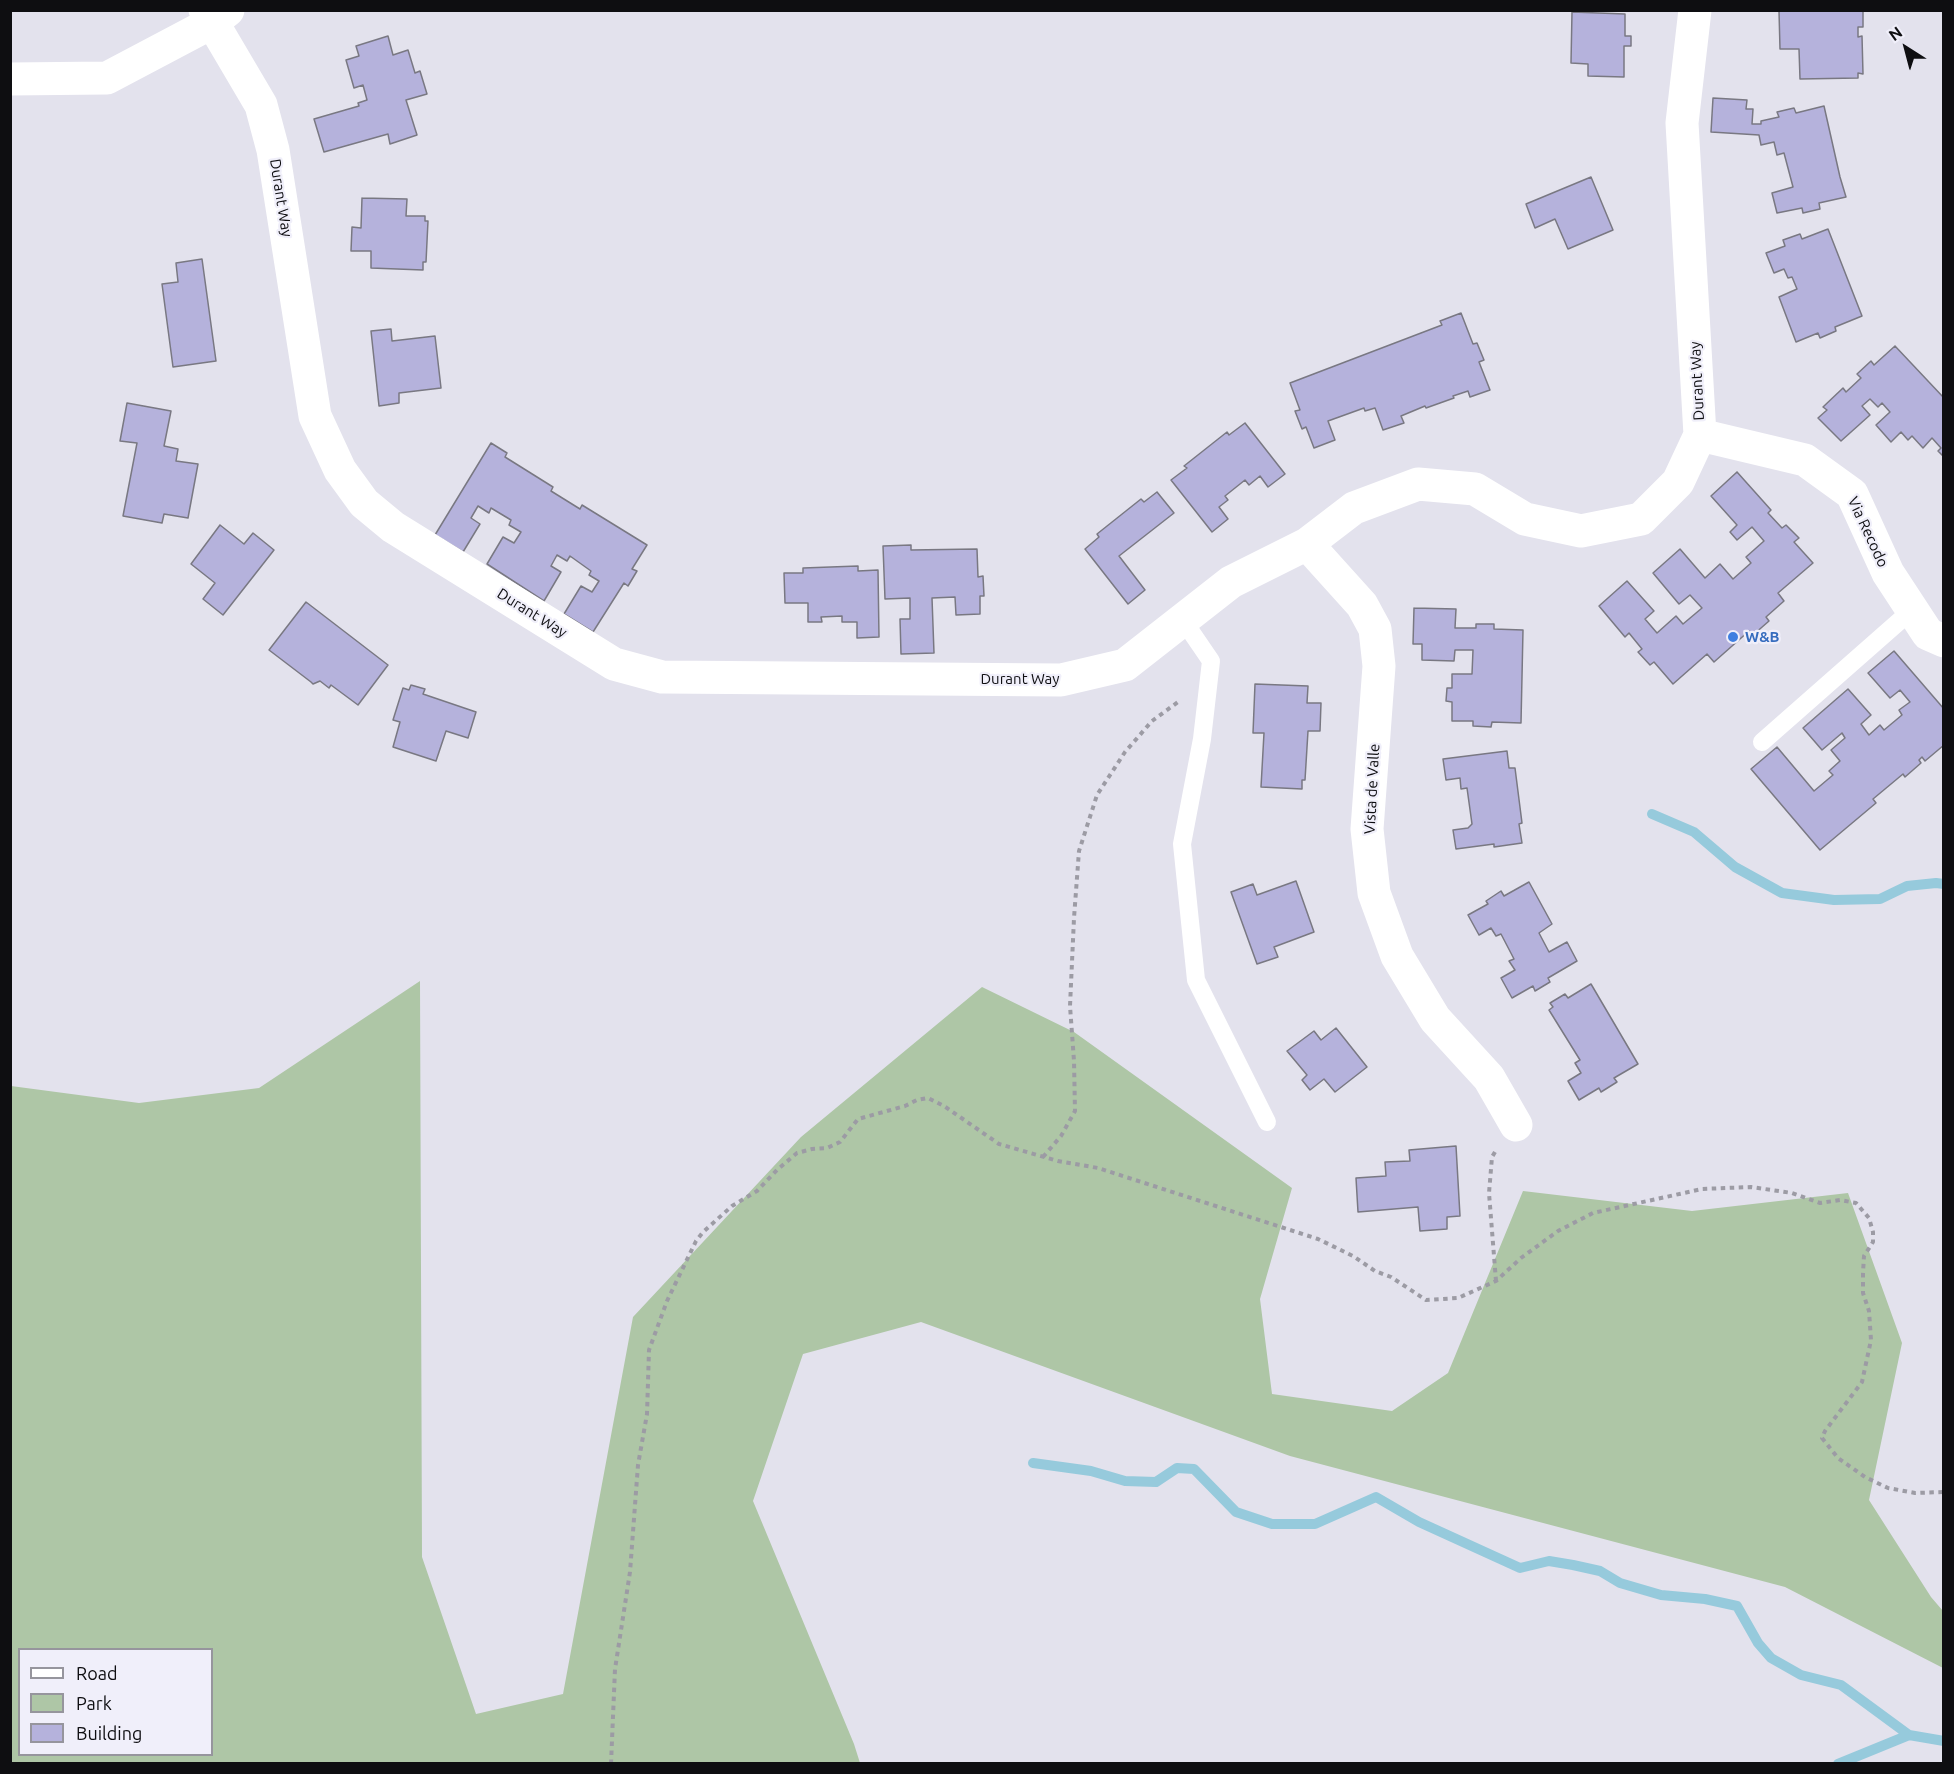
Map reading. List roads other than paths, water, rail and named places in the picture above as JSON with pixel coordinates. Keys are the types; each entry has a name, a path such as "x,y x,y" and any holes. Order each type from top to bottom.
{"street":[{"name":"Durant Way","path":"215,14 261,105 273,150 315,416 340,470 364,503 393,527 614,664 662,677 1061,680 1125,665 1231,582 1307,544 1354,508 1418,484 1475,489 1525,519 1581,531 1641,519 1678,482 1700,435 1682,123 1695,10"},
{"path":"10,79 107,78 215,14"},
{"name":"Via Recodo","path":"1700,435 1805,460 1852,494 1888,573 1928,633 1944,641"},
{"name":"Vista de Valle","path":"1307,544 1362,605 1375,629 1379,666 1367,829 1374,893 1397,956 1435,1019 1489,1078 1516,1125"}],"lane":[{"path":"1762,742 1912,610"},
{"path":"1183,620 1210,661 1203,739 1182,844 1196,980 1267,1122"}],"waterway":[{"path":"1652,814 1694,832 1735,867 1782,893 1834,900 1880,899 1907,886 1944,884"},
{"path":"1033,1463 1091,1471 1125,1481 1156,1482 1177,1468 1194,1469 1236,1512 1272,1524 1315,1524 1376,1497 1419,1522 1520,1568 1549,1561 1573,1565 1600,1571 1620,1583 1661,1595 1705,1599 1737,1606 1758,1643 1771,1658 1801,1675 1841,1685 1909,1735 1944,1741"},
{"path":"1838,1764 1909,1735"}],"place":[{"name":"W&B","path":"1733,637"}]}
